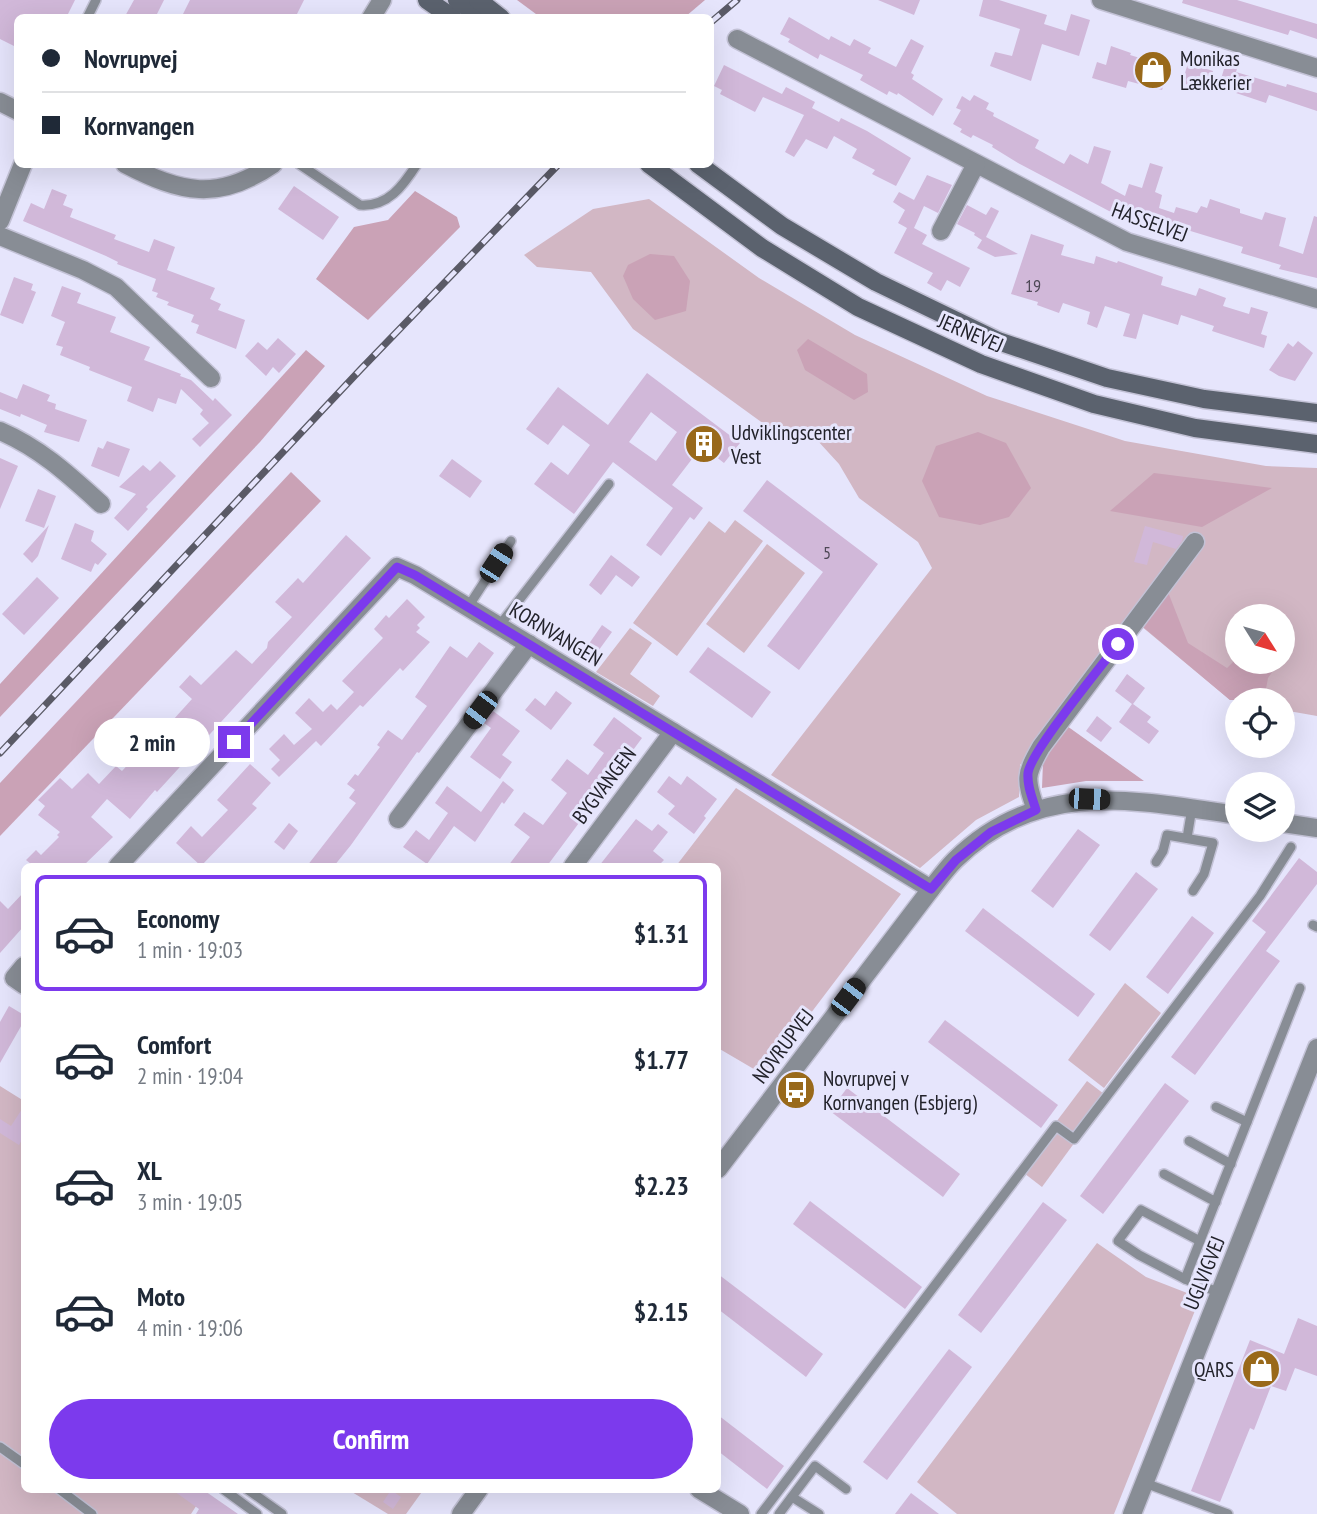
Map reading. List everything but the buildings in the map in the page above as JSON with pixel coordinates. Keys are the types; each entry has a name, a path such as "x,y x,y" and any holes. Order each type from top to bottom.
{"main road":[{"path":"427,0 447,14"},
{"path":"457,0 476,14"},
{"path":"478,0 496,14"},
{"name":"JERNEVEJ","path":"654,168 762,248 858,307 981,364 1094,404 1195,428 1317,444"},
{"name":"JERNEVEJ","path":"703,168 782,226 876,282 998,341 1107,377 1180,394 1317,413"}],"street":[{"path":"1101,0 1155,8 1317,68"},
{"name":"HASSELVEJ","path":"737,38 1127,242 1317,299"},
{"path":"941,231 976,164"},
{"path":"0,221 21,168"},
{"path":"133,168 168,185 213,189 235,185 267,168"},
{"path":"0,236 116,287 211,378"},
{"path":"0,431 50,459 101,503"},
{"path":"1036,810 1028,788 1028,770 1041,747 1195,542"},
{"name":"KORNVANGEN","path":"121,863 397,567 415,575 931,889"},
{"path":"397,819 529,644"},
{"name":"BYGVANGEN","path":"575,863 673,732"},
{"name":"NOVRUPVEJ","path":"721,1165 931,889 956,860 991,832 1036,810 1089,799 1139,800 1225,814"},
{"path":"1295,825 1317,828"},
{"path":"21,970 14,978 21,983"},
{"name":"UGLVIGVEJ","path":"1132,1514 1315,1057"},
{"path":"461,1514 476,1493"},
{"path":"706,1493 740,1514"}],"lane":[{"path":"305,168 360,205 370,206 392,197 414,168"},
{"path":"499,626 609,484"},
{"path":"468,607 511,541"},
{"path":"1187,838 1192,808"},
{"path":"1157,862 1167,835 1213,843 1204,874 1193,891"},
{"path":"761,1514 1056,1126 1074,1139 1260,896 1291,847"},
{"path":"1185,1279 1300,988"},
{"path":"1216,1107 1247,1122"},
{"path":"1189,1141 1231,1164"},
{"path":"1164,1174 1216,1202"},
{"path":"1200,1241 1141,1210 1118,1241 1185,1279 1220,1293"},
{"path":"0,1447 21,1463"},
{"path":"779,1514 815,1466 846,1489"},
{"path":"1145,1483 1228,1514"},
{"path":"64,1493 92,1514"},
{"path":"232,1493 257,1514"},
{"path":"253,1493 282,1514"},
{"path":"792,1497 819,1514"}],"shaded area":[{"path":"517,0 705,0 689,14 536,14"},
{"path":"415,191 457,217 460,227 368,320 316,279 354,227 388,220"},
{"path":"649,199 759,278 855,335 987,396 1125,441 1266,466 1317,468 1317,716 1295,712 1295,688 1225,688 1225,696 1129,616 1020,765 1019,797 976,820 920,868 771,775 932,568 918,542 859,498 839,464 817,440 771,429 633,329 591,272 537,267 524,255 593,209"},
{"path":"650,254 674,256 690,281 686,311 655,320 633,299 623,276 628,265"},
{"path":"808,339 867,374 868,392 854,400 805,370 797,350"},
{"path":"306,350 325,366 260,442 0,717 0,684"},
{"path":"978,432 1006,443 1031,488 1009,517 980,525 939,517 922,481 936,446"},
{"path":"291,472 321,501 0,836 0,783"},
{"path":"1154,473 1272,488 1202,527 1110,511"},
{"path":"735,520 763,541 677,656 633,623 709,521 725,533"},
{"path":"767,544 805,573 744,653 706,624"},
{"path":"1168,592 1188,643 1225,667 1225,674 1271,674 1266,688 1225,688 1225,696 1143,627"},
{"path":"630,628 652,643 630,674 660,696 653,706 596,672"},
{"path":"1067,726 1144,781 1086,781 1042,788 1043,762"},
{"path":"736,788 901,894 764,1075 721,1050 721,863 678,863"},
{"path":"1125,983 1161,1013 1104,1088 1068,1060"},
{"path":"1087,1081 1108,1097 1042,1187 1020,1170"},
{"path":"0,1086 21,1099 21,1493 204,1493 191,1514 0,1514"},
{"path":"1097,1243 1146,1277 1200,1298 1114,1514 957,1514 917,1482"},
{"path":"354,1493 421,1493 406,1514 388,1514"}],"railway":[{"path":"714,20 737,0"},
{"path":"0,753 361,369 555,168"}],"place":[{"name":"Monikas Lækkerier","path":"1153,70"},
{"name":"Udviklingscenter Vest","path":"704,444"},
{"name":"Novrupvej v Kornvangen (Esbjerg)","path":"796,1090"},
{"name":"QARS","path":"1261,1369"}],"route":[{"path":"234,742 397,567 415,575 931,889 956,860 991,832 1036,810 1028,788 1028,770 1041,747 1118,644"}]}
